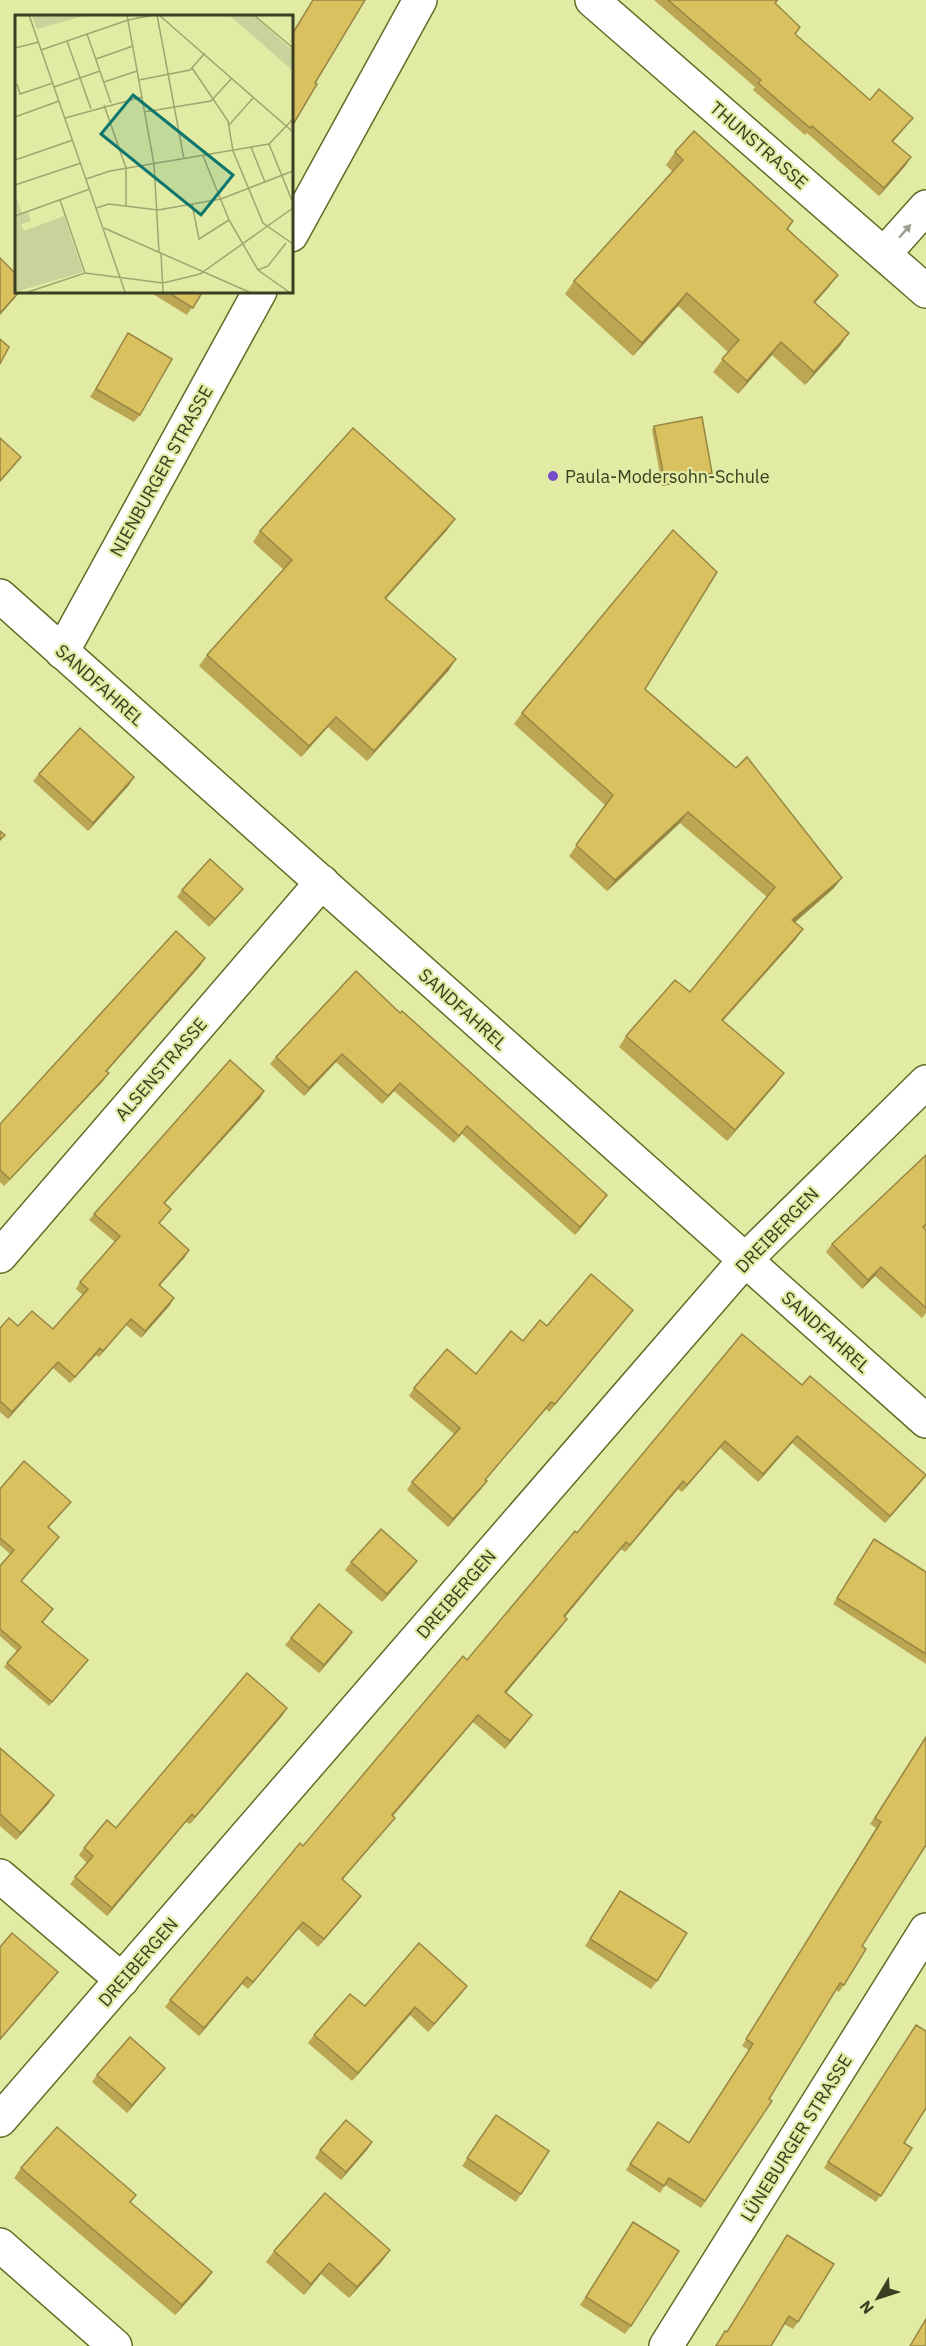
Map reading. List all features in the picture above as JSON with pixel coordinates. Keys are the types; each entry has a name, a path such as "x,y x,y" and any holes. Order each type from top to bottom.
{"street":[{"path":"292,233 420,0"},
{"name":"THUNSTRASSE","path":"592,0 926,291"},
{"path":"884,254 926,207"},
{"name":"NIENBURGER STRASSE","path":"62,652 259,292"},
{"name":"SANDFAHREL","path":"0,596 926,1421"},
{"name":"ALSENSTRASSE","path":"0,1256 322,882"},
{"name":"DREIBERGEN","path":"0,2120 745,1260 926,1082"},
{"path":"0,1876 122,1980"},
{"name":"LÜNEBURGER STRASSE","path":"666,2346 926,1930"},
{"path":"0,2245 115,2346"}],"building":[{"path":"313,0 365,0 292,126 292,34"},
{"path":"668,0 777,0 775,3 800,27 795,34 870,100 879,89 913,118 892,141 911,157 884,188 758,83 761,80"},
{"path":"694,131 793,221 787,229 838,275 814,302 849,333 814,372 781,342 747,381 722,359 739,340 687,293 642,343 574,281 683,160 675,152"},
{"path":"0,258 15,273 15,292 19,292 0,313"},
{"path":"168,292 202,292 193,308"},
{"path":"128,333 172,359 140,415 96,389"},
{"path":"0,339 9,347 0,364"},
{"path":"702,417 712,473 665,482 654,426"},
{"path":"353,428 455,519 385,598 456,659 374,751 336,717 309,746 207,655 292,560 260,531"},
{"path":"0,438 21,457 0,481"},
{"path":"673,530 717,572 645,689 736,768 747,757 842,878 792,920 803,929 722,1020 784,1073 735,1130 626,1036 675,980 690,992 775,887 688,812 615,880 576,845 613,795 522,713"},
{"path":"80,728 134,777 93,823 39,774"},
{"path":"210,859 243,889 215,919 182,890"},
{"path":"176,931 205,958 106,1071 109,1073 10,1179 0,1170 0,1124"},
{"path":"356,971 400,1013 402,1011 607,1195 580,1227 467,1126 459,1136 400,1083 388,1096 342,1054 309,1088 276,1057"},
{"path":"230,1060 264,1091 164,1203 171,1209 159,1223 189,1250 159,1285 174,1298 145,1331 131,1319 103,1351 100,1348 75,1377 58,1362 12,1412 0,1401 0,1328 9,1318 18,1326 32,1311 53,1329 88,1289 80,1282 120,1236 94,1214"},
{"path":"926,1155 926,1224 923,1227 926,1230 926,1308 881,1267 868,1280 832,1244"},
{"path":"591,1274 633,1310 555,1404 551,1402 453,1519 412,1482 460,1428 414,1388 447,1349 476,1374 511,1331 523,1341 540,1320 547,1326"},
{"path":"742,1334 802,1385 810,1376 926,1475 890,1516 797,1436 763,1474 725,1441 687,1485 683,1481 630,1545 626,1542 564,1616 567,1619 505,1692 532,1715 510,1741 478,1715 392,1815 395,1818 342,1879 361,1896 324,1939 303,1922 253,1982 247,1977 204,2028 170,2000 300,1843 303,1846 463,1656 467,1660 575,1531 577,1533"},
{"path":"24,1461 71,1502 48,1527 59,1537 21,1581 53,1609 42,1622 88,1660 52,1702 7,1663 21,1647 0,1629 0,1566 14,1550 0,1538 0,1489"},
{"path":"381,1529 417,1561 387,1594 351,1562"},
{"path":"874,1539 926,1572 926,1654 837,1598"},
{"path":"319,1604 352,1632 324,1665 291,1638"},
{"path":"247,1673 287,1708 195,1817 192,1814 112,1908 75,1877 93,1856 84,1848 107,1820 116,1828"},
{"path":"926,1737 926,1845 862,1946 866,1949 844,1985 840,1983 769,2099 772,2101 705,2201 669,2178 664,2186 630,2164 658,2122 689,2143 753,2044 746,2039 881,1822 875,1818"},
{"path":"0,1748 54,1795 21,1833 0,1814"},
{"path":"620,1891 687,1933 657,1981 590,1939"},
{"path":"12,1933 58,1972 0,2039 0,1947"},
{"path":"419,1943 467,1986 434,2024 415,2007 358,2073 314,2035 350,1994 365,2006"},
{"path":"916,2025 926,2031 926,2108 904,2143 912,2148 881,2196 828,2162"},
{"path":"130,2037 165,2068 132,2105 97,2075"},
{"path":"496,2115 549,2151 521,2194 467,2158"},
{"path":"346,2120 372,2142 346,2172 320,2150"},
{"path":"57,2127 136,2195 130,2202 212,2272 182,2305 21,2168"},
{"path":"325,2193 390,2250 357,2287 329,2263 311,2284 274,2251"},
{"path":"633,2222 679,2251 631,2326 586,2297"},
{"path":"787,2235 834,2264 798,2322 789,2316 771,2346 716,2346 725,2331 727,2332"},
{"path":"926,2319 926,2346 910,2346"}],"place":[{"name":"Paula-Modersohn-Schule","path":"553,476"}]}
